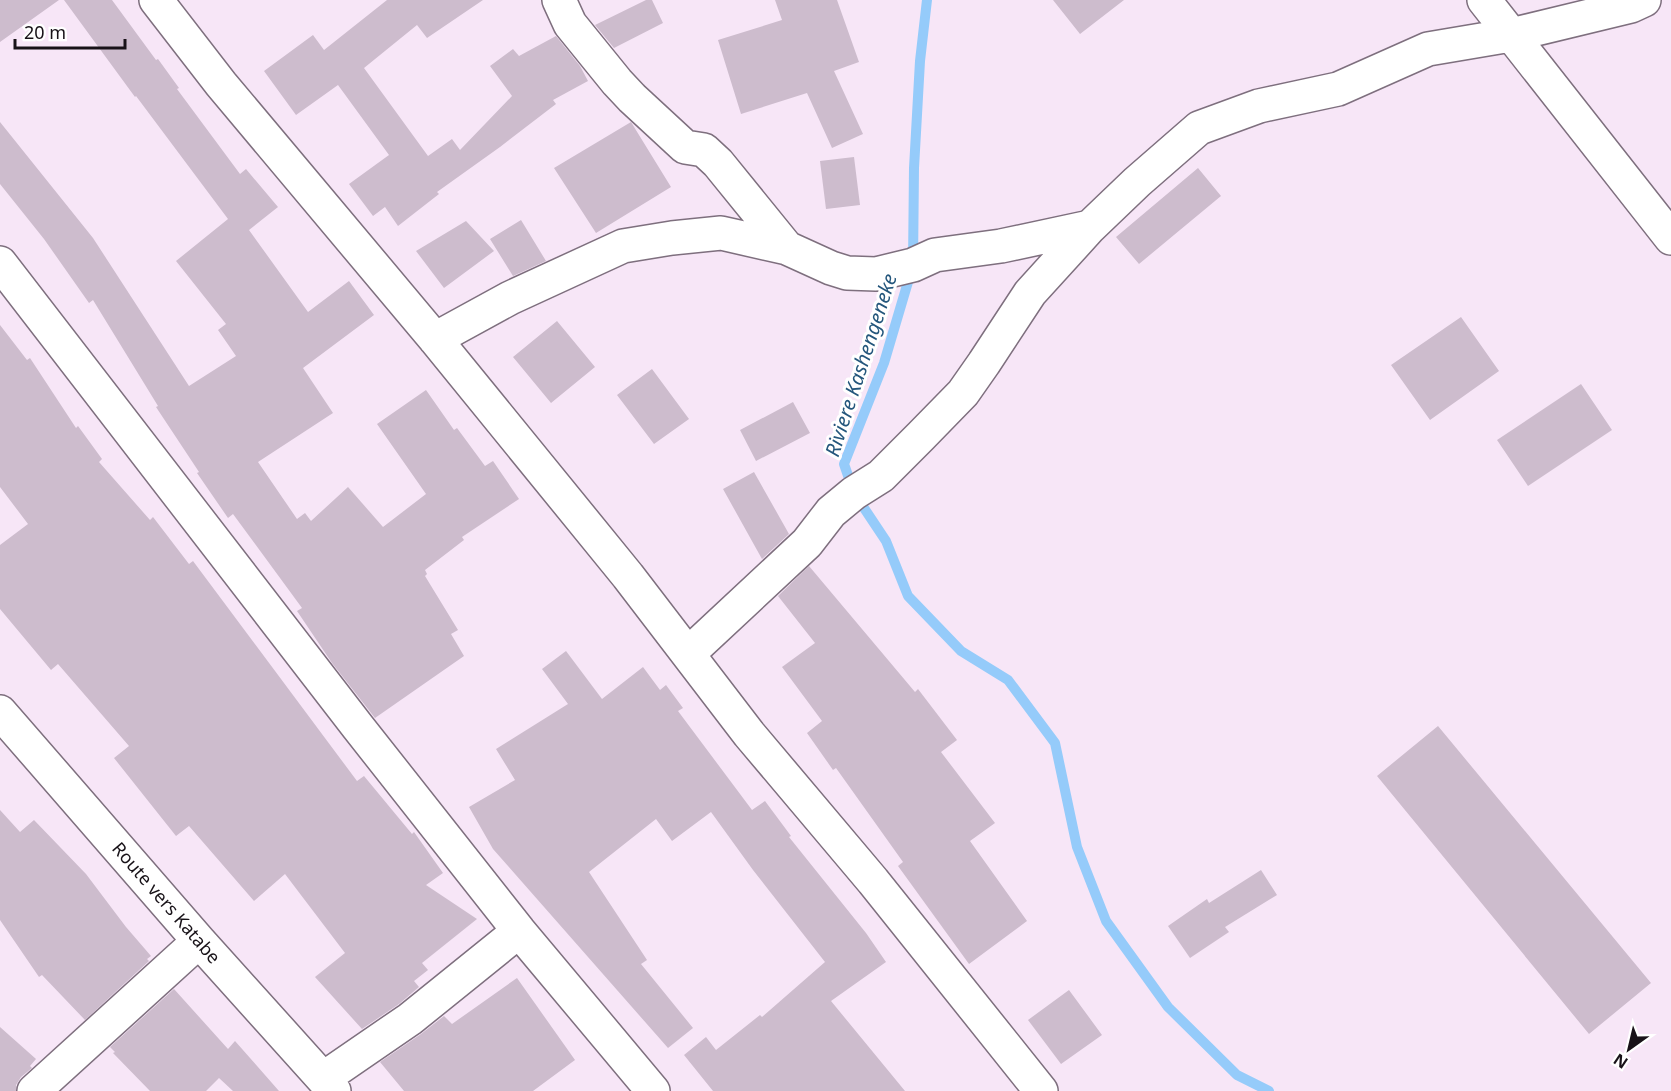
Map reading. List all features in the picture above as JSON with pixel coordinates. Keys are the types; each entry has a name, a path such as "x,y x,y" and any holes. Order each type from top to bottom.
{"street":[{"path":"156,0 221,84 435,339 621,567 749,734 880,890 1041,1091"},
{"path":"559,0 570,24 617,82 685,147 704,150 718,163 787,248"},
{"path":"1484,0 1671,238"},
{"path":"688,654 807,543 831,512 854,493 881,476 963,393 1030,293 1090,227 1199,128 1259,106 1338,89 1428,50 1511,34 1631,6 1644,0"},
{"path":"435,339 510,298 623,246 720,233 787,248 847,273 876,274 912,265 935,255 1001,246 1090,227"},
{"path":"0,263 365,737 519,931 653,1091"},
{"name":"Route vers Katabe","path":"0,712 199,941 329,1085"},
{"path":"329,1085 519,931"},
{"path":"34,1091 199,941"}],"building":[{"path":"0,0 59,0 0,42"},
{"path":"64,0 112,0 156,60 158,59 179,88 177,89 240,174 246,169 278,207 249,230 308,312 349,281 374,315 303,368 333,413 258,462 297,519 305,513 311,521 348,487 383,527 426,494 377,424 426,390 454,430 457,428 485,466 493,461 519,499 462,537 464,540 425,570 427,574 425,576 458,630 451,634 464,656 375,718 332,663 297,611 302,608 233,514 228,518 197,473 199,472 156,407 158,406 93,300 89,303 44,239 0,184 0,122 93,238 189,386 236,356 218,330 226,324 176,261 228,219"},
{"path":"387,0 483,0 427,38 417,25 364,68 428,156 452,139 460,150 512,96 490,66 513,49 519,56 556,36 580,66 588,81 553,100 556,104 437,192 439,194 398,226 385,207 373,216 349,184 389,155 338,85 296,115 264,71 313,35 324,50"},
{"path":"646,0 652,0 663,23 614,48 595,25"},
{"path":"775,0 837,0 859,62 834,71 863,134 832,148 807,93 741,114 718,40 782,20"},
{"path":"1053,0 1124,0 1080,34"},
{"path":"631,122 671,187 596,233 554,168"},
{"path":"854,157 860,205 826,209 820,161"},
{"path":"1198,168 1221,196 1139,264 1116,237"},
{"path":"521,220 546,261 513,276 490,239"},
{"path":"466,221 494,251 444,288 416,251"},
{"path":"1461,317 1499,371 1430,420 1391,365"},
{"path":"557,321 595,367 551,403 513,357"},
{"path":"0,325 27,360 30,358 76,428 78,426 102,459 99,462 150,520 153,517 189,564 193,561 357,781 364,776 412,834 414,832 443,873 426,885 477,919 422,963 428,970 414,981 419,987 399,1004 362,1029 315,977 345,953 285,874 254,901 189,826 176,836 114,758 129,746 58,664 51,670 0,609 0,545 28,524 0,487"},
{"path":"652,369 689,419 654,444 617,395"},
{"path":"1581,384 1612,430 1528,486 1497,440"},
{"path":"793,402 810,433 756,461 740,430"},
{"path":"754,472 789,534 762,559 723,489"},
{"path":"809,566 915,692 918,689 957,740 941,752 995,823 970,841 1027,921 969,964 898,866 903,862 836,768 833,770 807,733 822,721 782,667 815,643 778,596"},
{"path":"566,651 602,699 643,667 660,690 666,685 683,708 678,711 752,810 765,801 791,836 789,837 866,933 886,962 831,1001 905,1091 713,1091 684,1055 706,1037 716,1050 760,1015 762,1017 825,962 711,812 672,841 656,819 589,872 647,960 641,964 693,1028 668,1048 493,849 469,807 515,780 496,749 568,704 542,669"},
{"path":"1438,726 1651,983 1589,1034 1377,776"},
{"path":"0,810 20,832 34,820 86,874 151,956 147,959 149,961 85,1020 42,975 39,977 0,920"},
{"path":"1261,870 1277,895 1225,927 1229,932 1190,958 1168,926 1207,899 1209,903"},
{"path":"517,978 575,1060 533,1091 404,1091 380,1062 444,1016 452,1024"},
{"path":"174,989 228,1049 235,1041 279,1091 233,1091 219,1078 206,1091 150,1091 113,1053 115,1052 110,1047"},
{"path":"1069,990 1102,1035 1061,1064 1028,1020"},
{"path":"0,1027 36,1059 30,1066 32,1068 21,1077 16,1085 16,1091 0,1091"}],"waterway":[{"name":"Riviere Kashengeneke","path":"927,0 920,61 914,168 913,265 884,363 844,464 854,493 886,541 908,596 961,651 1008,680 1055,743 1077,847 1106,921 1168,1007 1237,1075 1269,1091"}]}
